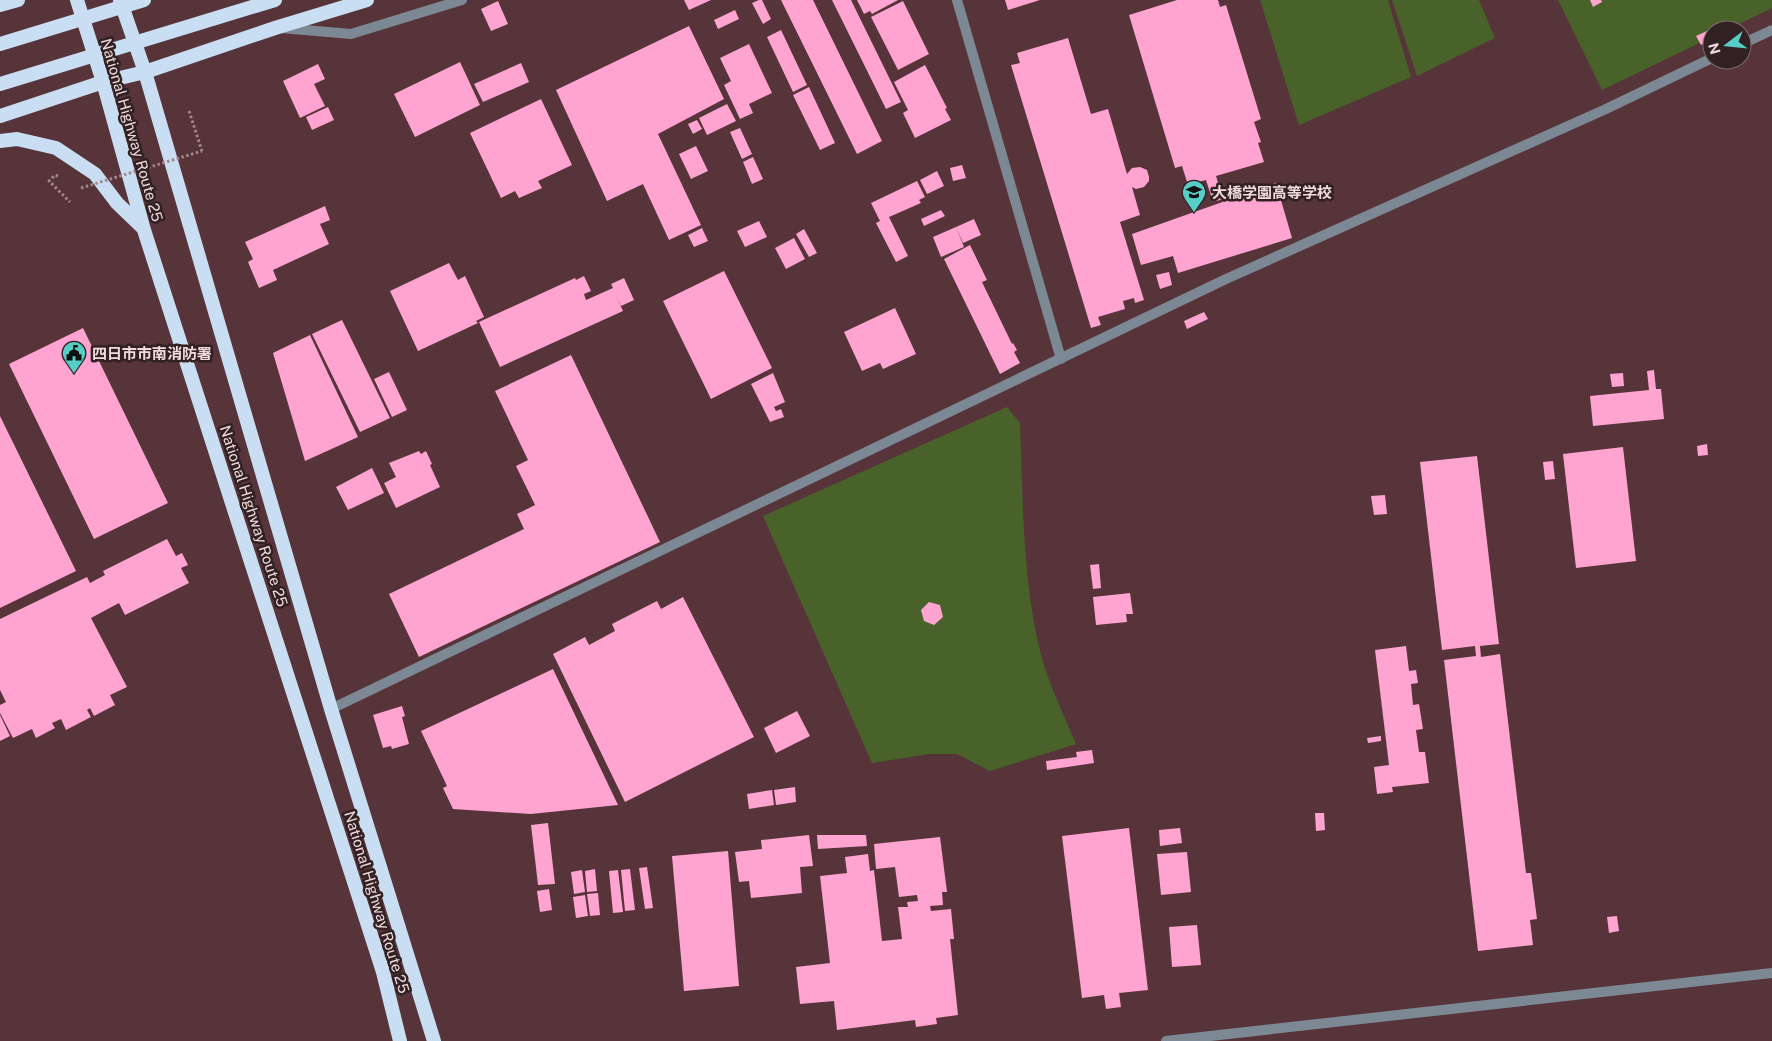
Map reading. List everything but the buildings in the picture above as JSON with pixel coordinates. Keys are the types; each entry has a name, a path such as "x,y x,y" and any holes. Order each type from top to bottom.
{"highway":[{"path":"0,6 18,0"},
{"name":"National Highway Route 25","path":"77,0 103,82 144,230 383,972 400,1041"},
{"name":"National Highway Route 25","path":"120,0 145,72 331,709 434,1041"},
{"path":"0,44 144,0"},
{"path":"0,84 275,0"},
{"path":"0,116 103,82 145,72 275,28 367,0"},
{"path":"0,141 17,139 56,148 95,174 117,203 144,230"}],"street":[{"path":"275,28 351,34 462,0"},
{"path":"956,0 1061,360"},
{"path":"1752,39 1772,30"},
{"path":"331,709 1226,280 1702,63"},
{"path":"1166,1041 1241,1037 1772,973"}],"path":[{"path":"81,188 202,150 189,111"},
{"path":"64,179 55,175 49,181 70,202"}],"green space":[{"path":"1260,0 1388,0 1411,77 1299,125"},
{"path":"1392,0 1479,0 1495,38 1417,76"},
{"path":"1558,0 1772,0 1772,8 1747,20 1702,20 1702,42 1602,90"},
{"path":"1007,407 1020,423 1024,539 1035,627 1048,677 1076,744 990,771 957,754 929,754 872,763 763,516"}],"place":[{"name":"大橋学園高等学校","path":"1194,213"},
{"name":"四日市市南消防署","path":"74,374"}]}
